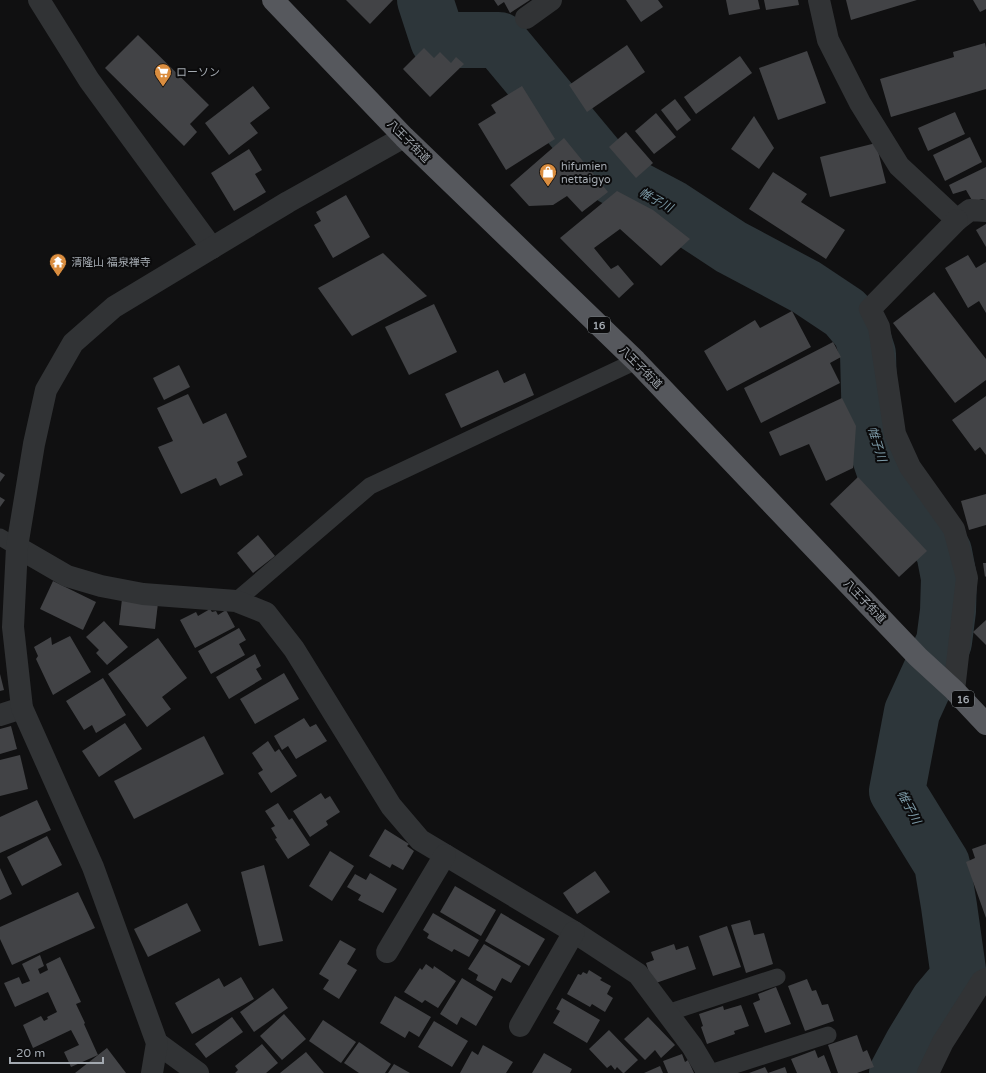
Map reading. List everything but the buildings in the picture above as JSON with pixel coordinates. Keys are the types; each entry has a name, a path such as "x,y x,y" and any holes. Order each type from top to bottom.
{"highway":[{"name":"八王子街道","path":"272,0 404,137 636,361 918,657 946,682 986,724"}],"street":[{"path":"40,0 89,80 212,248"},
{"path":"526,18 551,0"},
{"path":"819,0 828,40 860,103 895,160 899,166 957,220"},
{"path":"152,1073 157,1044 93,867 22,708 13,627 9,542 46,390 74,344 114,307 288,202 404,137"},
{"path":"946,682 967,578 954,529 910,467 895,434 879,327 870,309 957,220 970,210 986,211"},
{"path":"9,542 67,576 101,586 143,594 236,601 266,613 294,649 391,806 420,840 574,932 638,974 692,1046 709,1073"},
{"path":"0,715 22,708"},
{"path":"387,952 444,855"},
{"path":"520,1026 574,932"},
{"path":"928,1073 943,1042 982,982 986,979"},
{"path":"157,1044 198,1073"}],"lane":[{"path":"236,601 370,486 636,361"},
{"path":"667,1013 777,977"},
{"path":"709,1073 828,1035"}],"waterway":[{"name":"帷子川","path":"425,0 438,40 499,40 613,177 670,207 731,247 806,287 845,313 861,332 868,354 870,428 885,472 930,529 944,552 949,578 948,611 944,642 912,712 897,791 942,864 959,977 938,1002 897,1073"}],"place":[{"name":"ローソン","path":"163,87"},
{"name":"hifumien nettaigyo","path":"548,187"},
{"name":"清隆山 福泉禅寺","path":"58,277"}]}
